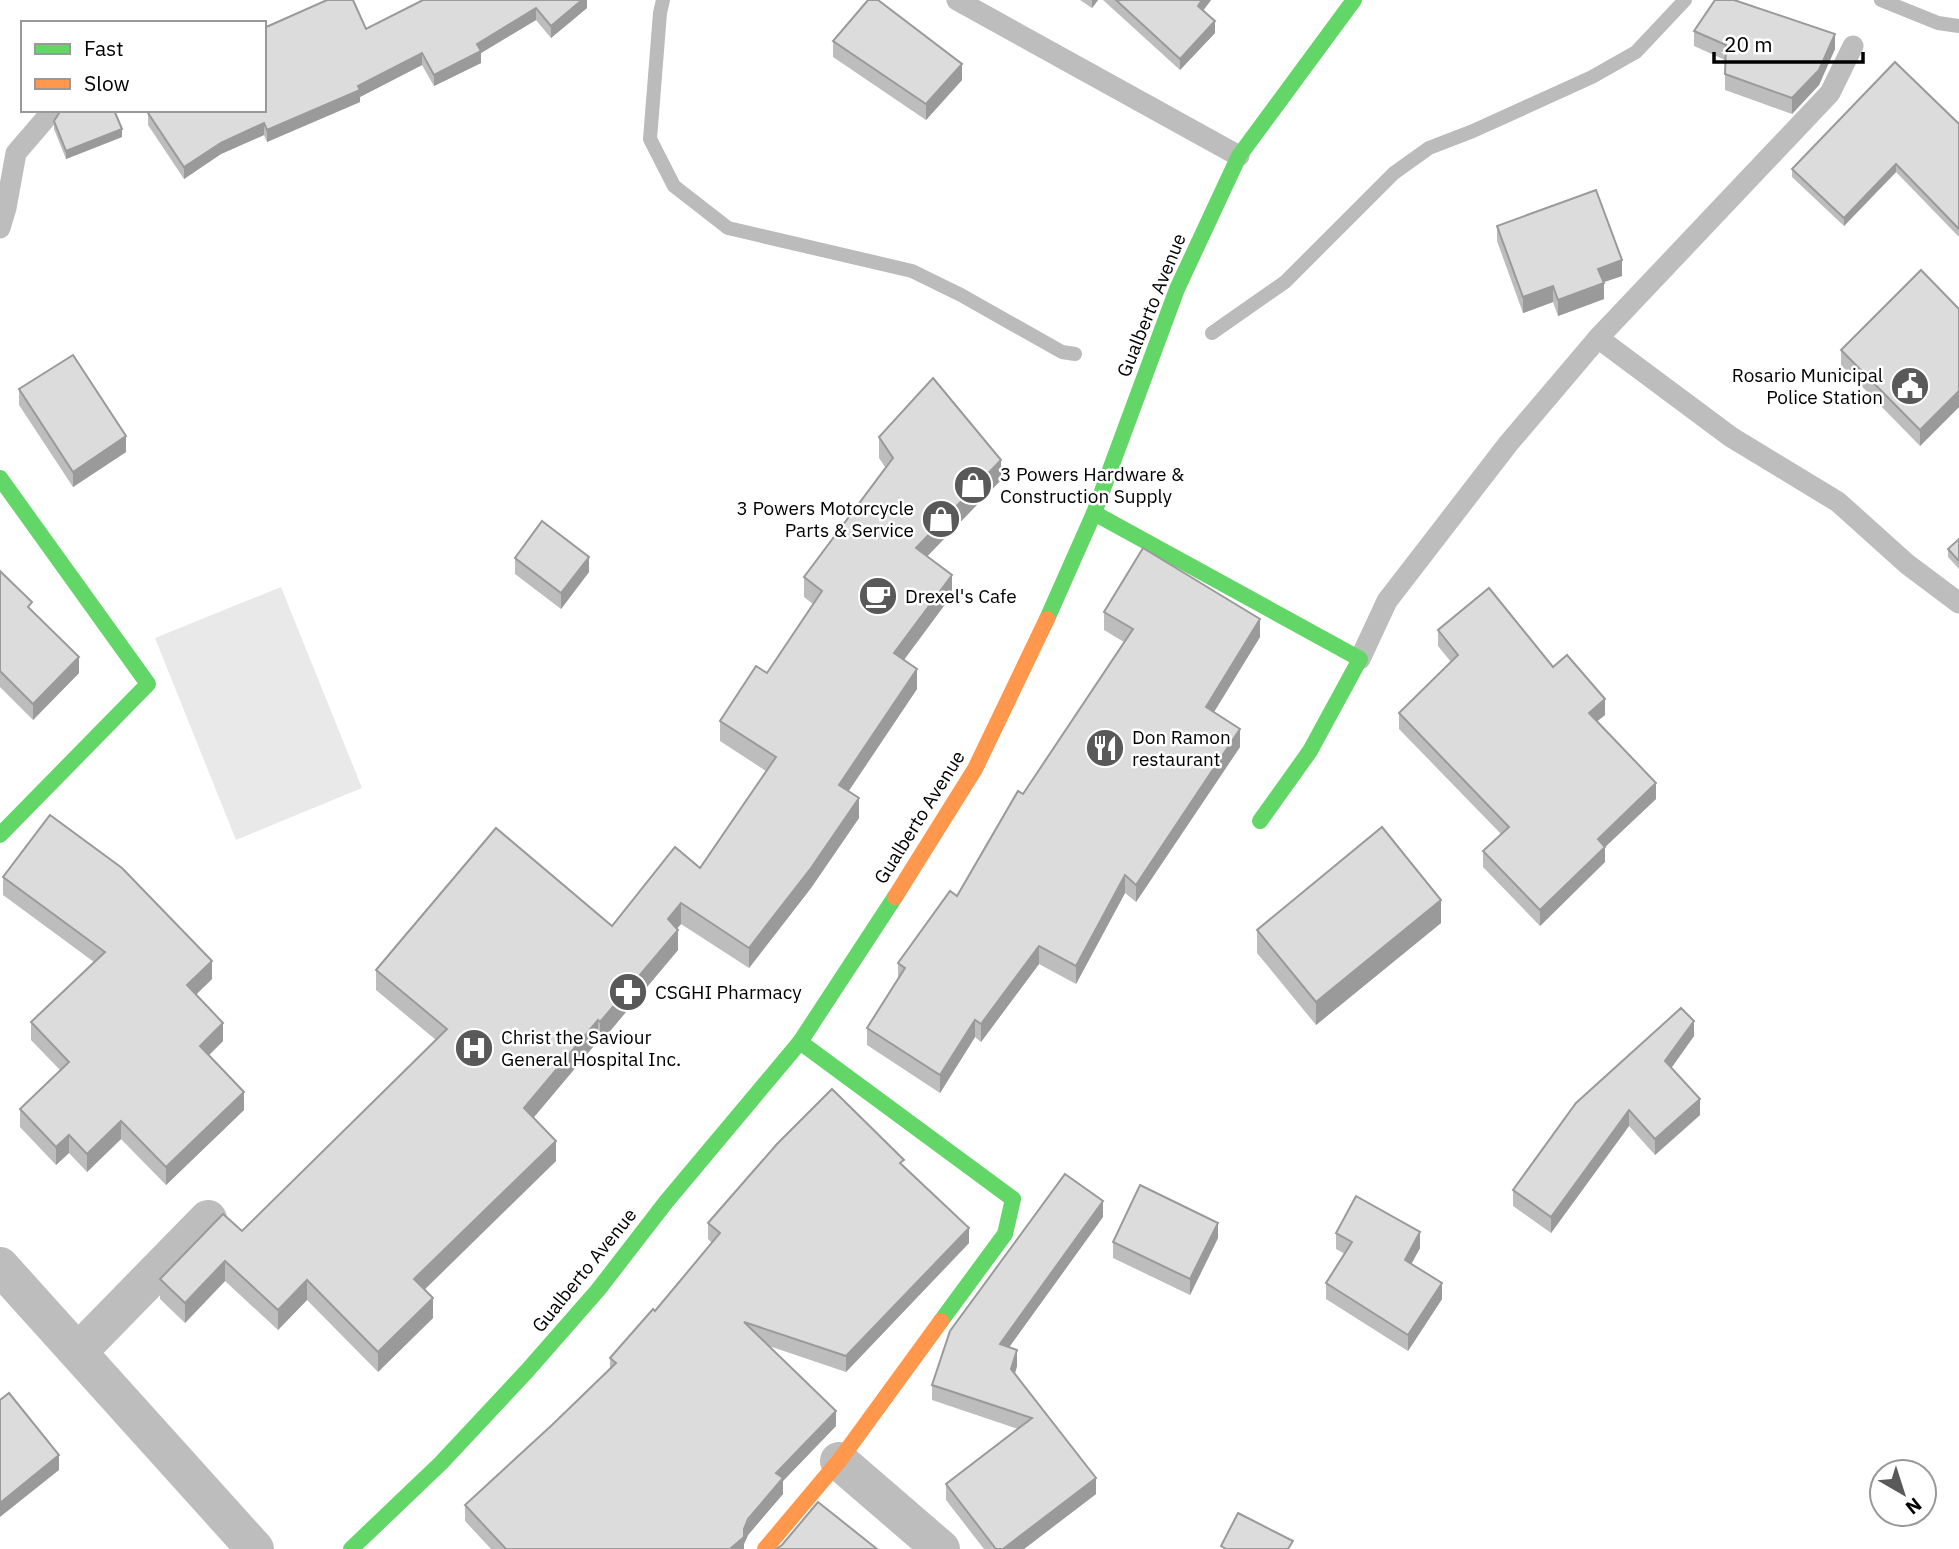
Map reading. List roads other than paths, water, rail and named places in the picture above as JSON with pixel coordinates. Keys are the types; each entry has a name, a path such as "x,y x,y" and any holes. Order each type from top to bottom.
{"main road":[{"name":"Gualberto Avenue","path":"351,1549 441,1464 527,1371 598,1290 666,1202 800,1042 975,769 1046,622 1094,513 1177,289 1239,156 1354,0"},
{"path":"0,478 148,684 0,835"},
{"path":"1094,513 1360,659 1310,751 1260,821"},
{"path":"765,1549 839,1461 1005,1234 1013,1199 800,1042"}],"street":[{"path":"79,1351 208,1219"},
{"path":"0,1266 255,1549"},
{"path":"839,1461 940,1549"}],"lane":[{"path":"957,0 1239,156"},
{"path":"1360,659 1387,601 1508,444 1598,338 1830,93 1853,46"},
{"path":"0,228 16,153 51,112"},
{"path":"1598,338 1731,437 1838,502 1907,564 1959,603"}],"waterway":[{"path":"663,0 650,139 674,186 728,228 912,271 961,295 1062,352 1075,354"},
{"path":"1212,333 1285,282 1394,173 1429,148 1592,77 1636,52 1685,0"},
{"path":"1881,0 1938,23 1959,26"}],"place":[{"name":"Rosario Municipal Police Station","path":"1910,386"},
{"name":"3 Powers Hardware & Construction Supply","path":"973,485"},
{"name":"3 Powers Motorcycle Parts & Service","path":"941,519"},
{"name":"Drexel's Cafe","path":"878,596"},
{"name":"Don Ramon restaurant","path":"1105,748"},
{"name":"CSGHI Pharmacy","path":"628,992"},
{"name":"Christ the Saviour General Hospital Inc.","path":"474,1048"}]}
